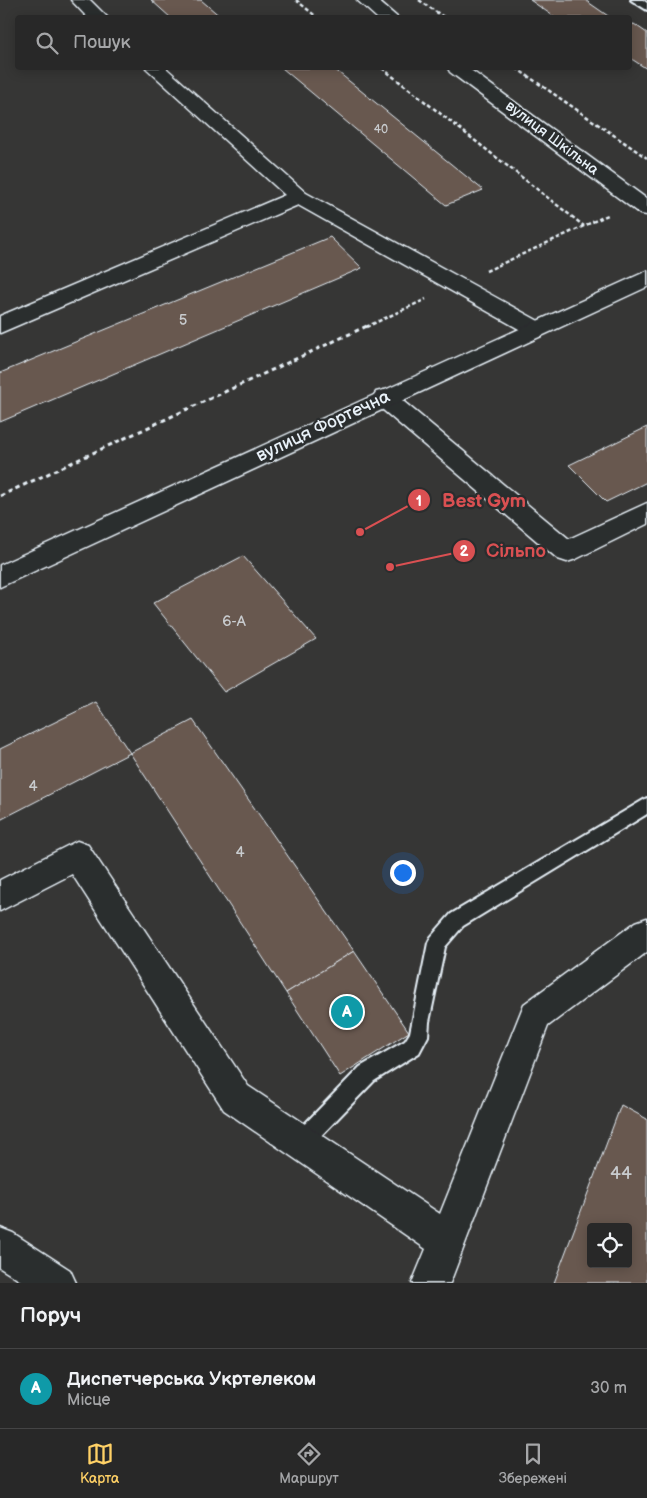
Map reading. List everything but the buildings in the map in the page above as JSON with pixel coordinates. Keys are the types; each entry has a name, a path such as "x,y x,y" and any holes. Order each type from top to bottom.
{"street":[{"path":"80,0 96,15"},
{"path":"366,0 385,15"},
{"path":"156,70 299,197 536,328"},
{"name":"вулиця Шкільна","path":"459,70 642,205"},
{"path":"0,325 299,197"},
{"name":"вулиця Фортечна","path":"0,577 647,278"},
{"path":"384,398 567,552 647,513"},
{"path":"0,896 77,855 236,1098 447,1241"},
{"path":"431,1283 536,1015 647,933"},
{"path":"0,1246 57,1283"}],"lane":[{"path":"636,0 647,7"},
{"path":"301,1142 367,1074 412,1047 419,1036 420,1022 437,943 457,920 647,805"}],"path":[{"path":"296,0 314,15"},
{"path":"419,0 440,15"},
{"path":"385,70 584,226"},
{"path":"519,70 647,158"},
{"path":"0,496 584,226 642,205"}],"place":[{"name":"Best Gym","path":"360,532"},
{"name":"Сільпо","path":"390,567"},
{"name":"Диспетчерська Укртелеком","path":"347,1012"}]}
